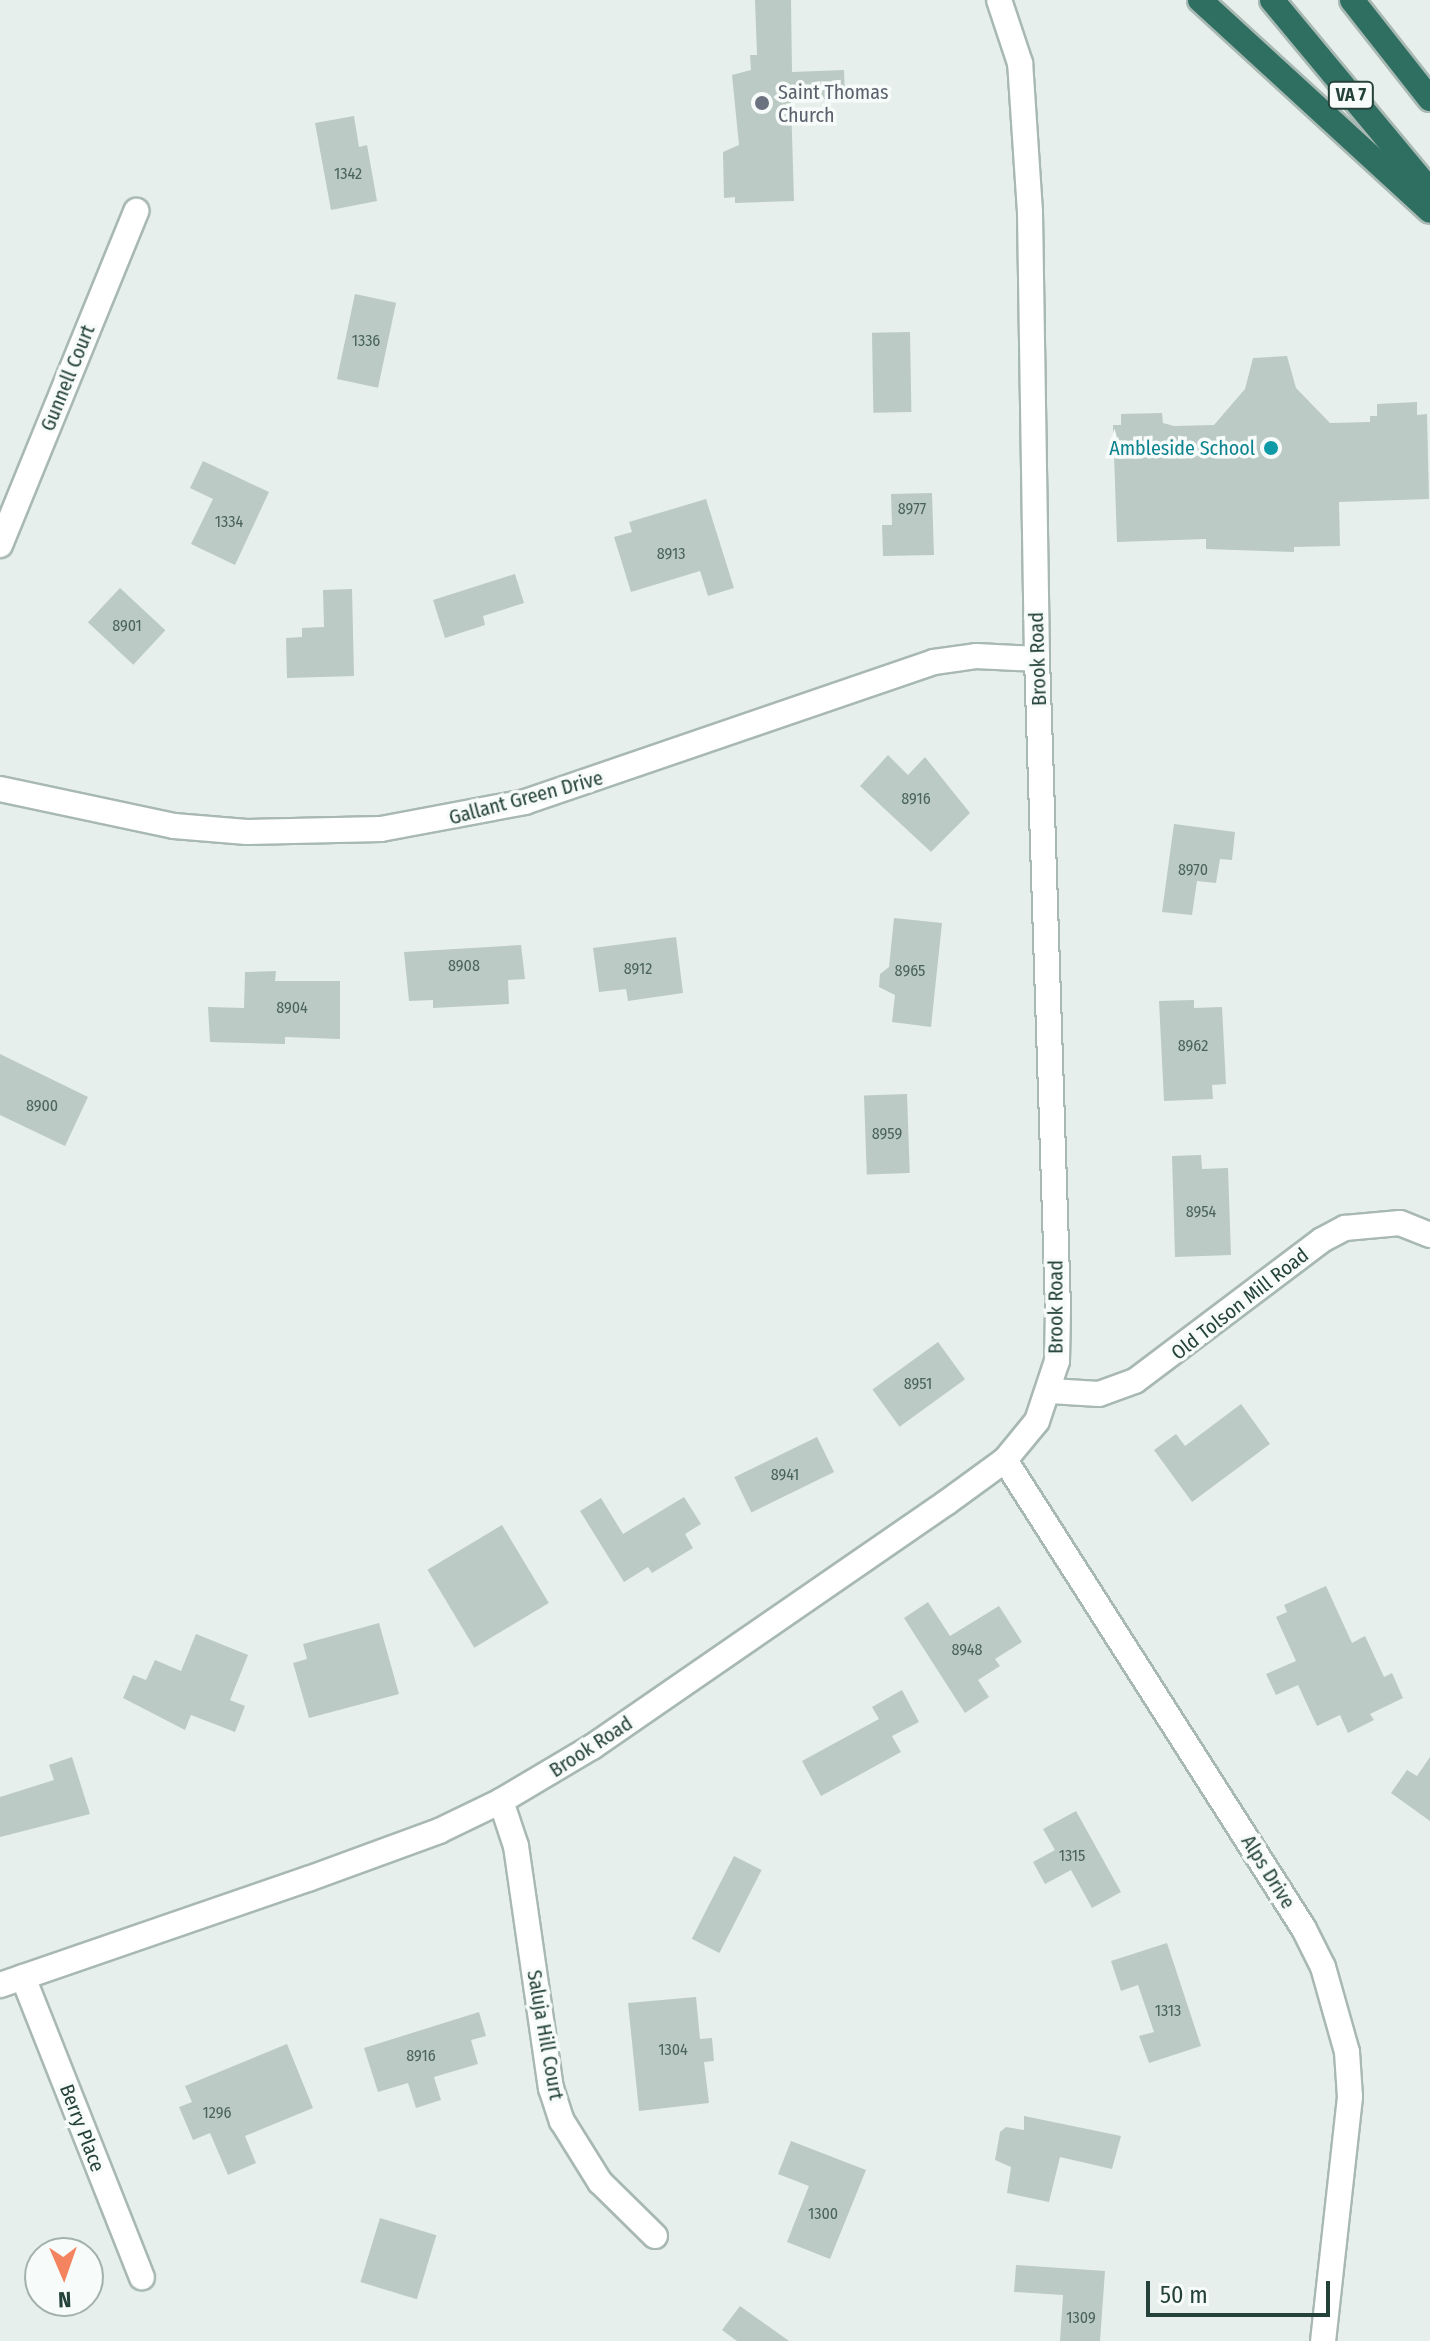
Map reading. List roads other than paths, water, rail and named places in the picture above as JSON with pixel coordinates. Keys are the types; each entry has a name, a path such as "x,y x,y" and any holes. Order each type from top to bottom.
{"highway":[{"path":"1200,0 1430,211"},
{"name":"VA 7","path":"1272,0 1430,190"},
{"path":"1352,0 1430,99"}],"street":[{"name":"Brook Road","path":"0,1985 295,1884 439,1831 501,1801 592,1747 1005,1460 1037,1421 1050,1391 1058,1308 1037,659 1025,104 1020,63 999,0"},
{"name":"Gunnell Court","path":"0,545 136,211"},
{"name":"Gallant Green Drive","path":"0,789 174,826 247,832 381,829 525,802 934,662 976,656 1037,659"},
{"name":"Old Tolson Mill Road","path":"1050,1391 1099,1394 1135,1381 1322,1240 1345,1228 1400,1223 1430,1235"},
{"name":"Alps Drive","path":"1005,1460 1304,1929 1327,1980 1347,2052 1350,2097 1323,2341"},
{"name":"Saluja Hill Court","path":"501,1801 516,1846 551,2088 562,2121 600,2182 655,2236"},
{"name":"Berry Place","path":"23,1977 142,2277"}],"place":[{"name":"Saint Thomas Church","path":"762,103"},
{"name":"Ambleside School","path":"1271,448"}]}
